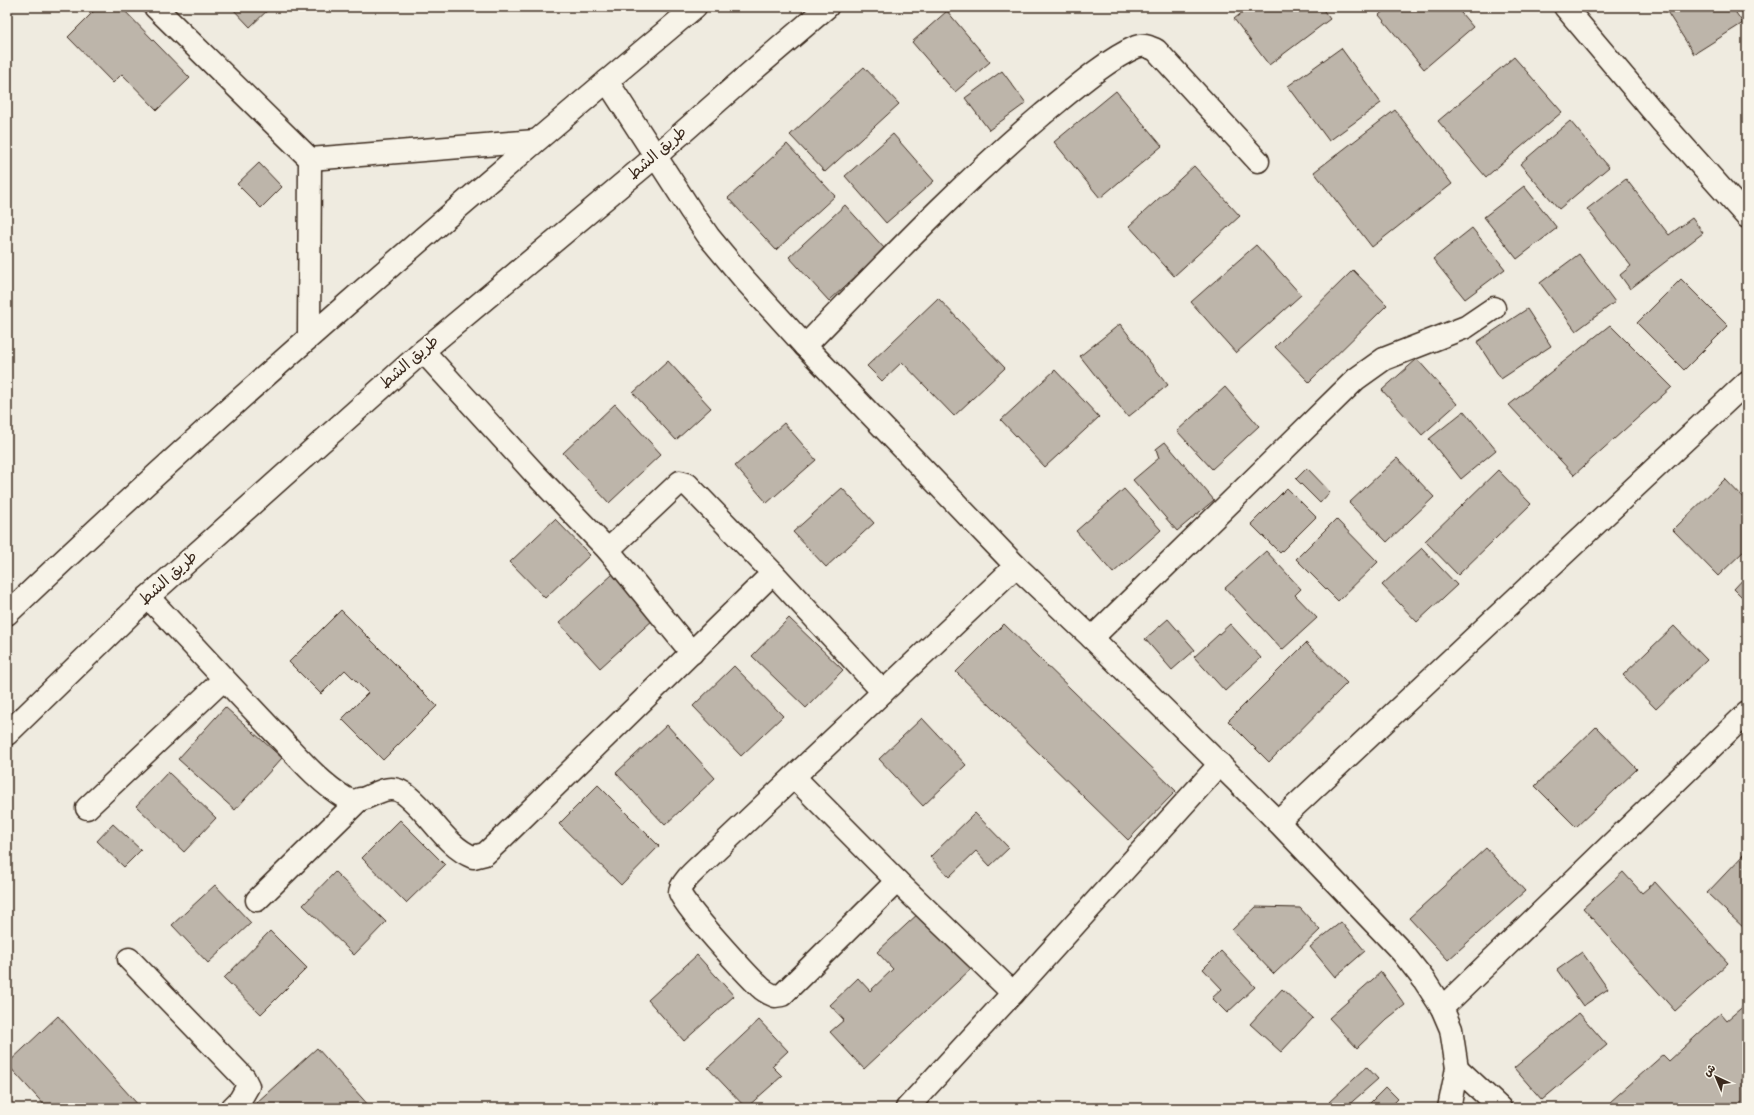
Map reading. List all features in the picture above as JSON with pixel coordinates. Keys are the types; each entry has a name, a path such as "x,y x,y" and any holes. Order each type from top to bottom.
{"main road":[{"path":"155,7 310,159 309,336"},
{"path":"7,614 105,521 309,336 535,141 695,7"},
{"name":"طريق الشط","path":"7,734 148,597 423,351 656,156 827,7"},
{"path":"1565,7 1662,122 1747,217"},
{"path":"805,346 919,229 1000,150 1069,93 1108,64 1137,46 1146,45 1156,50 1258,161"},
{"path":"607,81 709,237 744,279 805,346 1016,566 1092,638 1220,764 1278,822 1402,952 1424,980 1442,1008 1451,1029 1457,1068 1449,1108"},
{"path":"310,159 535,141"},
{"path":"1092,638 1356,379 1384,358 1466,327 1494,308"},
{"path":"423,351 536,475 608,550 692,653"},
{"path":"1278,822 1747,382"},
{"path":"608,550 680,482 687,484 773,573 883,692"},
{"path":"897,881 782,995 775,996 759,987 683,902 680,894 681,886 696,870 1016,566"},
{"path":"148,597 283,741 336,792 347,799 354,801 390,788 397,790 412,800 460,850 473,857 485,854 773,573"},
{"path":"87,808 224,679"},
{"path":"1442,1008 1747,713"},
{"path":"908,1108 1220,764"},
{"path":"794,777 897,881 1013,993"},
{"path":"257,900 360,799"},
{"path":"129,959 244,1078 248,1086 245,1093 232,1108"},
{"path":"1457,1068 1500,1108"}],"building":[{"path":"98,7 121,7 190,78 157,110 122,74 113,83 68,37"},
{"path":"231,7 271,7 250,27"},
{"path":"1249,7 1321,7 1330,19 1269,65 1234,19"},
{"path":"1388,7 1456,7 1473,27 1424,69 1379,15"},
{"path":"1664,7 1732,7 1743,23 1694,54"},
{"path":"947,11 990,62 955,92 912,42"},
{"path":"1341,48 1381,103 1329,141 1288,86"},
{"path":"1514,57 1562,112 1486,177 1438,121"},
{"path":"864,67 899,104 825,172 790,135"},
{"path":"1002,71 1026,103 989,130 965,98"},
{"path":"1116,91 1162,146 1100,198 1054,142"},
{"path":"1395,110 1452,184 1372,247 1314,172"},
{"path":"1570,121 1609,167 1559,209 1520,164"},
{"path":"893,134 934,181 886,223 845,176"},
{"path":"787,144 835,196 776,250 728,198"},
{"path":"259,163 282,187 261,208 237,184"},
{"path":"1194,166 1240,216 1174,276 1129,226"},
{"path":"1626,179 1669,235 1692,218 1703,233 1630,289 1620,275 1631,266 1587,209"},
{"path":"1524,186 1557,228 1517,259 1484,217"},
{"path":"845,205 885,249 829,301 789,257"},
{"path":"1472,228 1505,269 1465,299 1433,259"},
{"path":"1256,245 1301,295 1236,353 1191,302"},
{"path":"1579,254 1615,302 1576,331 1540,283"},
{"path":"1353,270 1387,305 1309,382 1275,347"},
{"path":"1681,279 1728,326 1684,370 1637,323"},
{"path":"938,298 1005,368 954,416 902,362 882,381 867,366"},
{"path":"1527,309 1551,346 1501,379 1477,342"},
{"path":"1120,324 1168,385 1128,417 1080,356"},
{"path":"1610,325 1672,387 1574,475 1509,405"},
{"path":"1417,359 1457,404 1422,435 1382,390"},
{"path":"668,361 711,408 676,440 633,393"},
{"path":"1055,370 1099,417 1045,467 1001,420"},
{"path":"1225,387 1259,426 1212,469 1177,431"},
{"path":"615,404 661,454 609,503 563,453"},
{"path":"1464,411 1496,450 1461,479 1429,439"},
{"path":"784,423 816,460 767,503 735,466"},
{"path":"1165,442 1214,500 1177,531 1133,480 1159,458 1156,449"},
{"path":"1397,458 1434,497 1387,542 1349,503"},
{"path":"1307,468 1330,492 1320,503 1296,479"},
{"path":"1498,470 1531,504 1458,575 1425,541"},
{"path":"1725,479 1747,502 1747,548 1718,576 1673,530"},
{"path":"842,488 874,523 826,567 793,532"},
{"path":"1287,488 1316,517 1280,553 1251,524"},
{"path":"1124,489 1161,530 1113,573 1076,531"},
{"path":"555,519 590,555 545,598 510,562"},
{"path":"1336,519 1378,562 1338,601 1296,559"},
{"path":"1422,548 1457,585 1417,622 1382,585"},
{"path":"1266,551 1301,589 1295,595 1317,618 1282,650 1225,588"},
{"path":"613,574 654,619 600,668 559,623"},
{"path":"1747,575 1747,602 1734,589"},
{"path":"341,610 437,706 383,760 342,719 368,693 345,670 321,694 289,662"},
{"path":"789,618 843,670 806,708 752,656"},
{"path":"1168,619 1195,650 1172,670 1145,639"},
{"path":"1004,624 1176,791 1128,840 956,672"},
{"path":"1230,624 1261,658 1225,691 1194,657"},
{"path":"1674,626 1707,660 1656,709 1623,675"},
{"path":"1306,643 1347,683 1269,762 1228,721"},
{"path":"734,666 783,716 741,756 693,706"},
{"path":"225,707 282,758 235,810 178,759"},
{"path":"922,718 966,765 923,806 879,759"},
{"path":"667,725 715,778 665,825 616,773"},
{"path":"1596,727 1637,769 1576,827 1535,786"},
{"path":"168,772 216,818 184,852 136,806"},
{"path":"598,785 659,846 621,885 559,824"},
{"path":"975,813 1009,848 990,866 976,851 949,877 930,857"},
{"path":"400,820 445,865 406,903 362,858"},
{"path":"113,824 141,850 124,867 97,841"},
{"path":"1486,848 1525,891 1448,960 1409,918"},
{"path":"1745,853 1747,855 1747,931 1707,893"},
{"path":"335,872 386,922 354,955 303,905"},
{"path":"1623,872 1642,893 1655,882 1728,963 1675,1011 1583,908"},
{"path":"215,885 251,923 208,963 172,925"},
{"path":"1256,907 1300,908 1320,930 1274,974 1232,930"},
{"path":"921,911 973,967 864,1069 830,1032 844,1020 830,1005 858,978 870,991 893,969 877,952"},
{"path":"1341,922 1365,951 1335,977 1310,947"},
{"path":"270,931 307,968 261,1014 224,978"},
{"path":"1221,951 1255,987 1227,1013 1212,998 1222,989 1203,969"},
{"path":"1582,952 1608,989 1583,1006 1557,970"},
{"path":"697,955 734,996 684,1041 648,1000"},
{"path":"1381,972 1405,1005 1387,1019 1357,1048 1329,1018"},
{"path":"1282,989 1313,1018 1281,1052 1250,1024"},
{"path":"1746,1004 1747,1108 1615,1108 1610,1102 1663,1055 1669,1061 1721,1013 1727,1020"},
{"path":"1579,1013 1607,1045 1542,1100 1514,1068"},
{"path":"58,1016 141,1108 47,1108 7,1064"},
{"path":"759,1020 788,1051 772,1066 782,1076 746,1108 708,1068"},
{"path":"317,1048 371,1108 261,1108 256,1103"},
{"path":"1367,1067 1378,1079 1345,1108 1335,1108 1329,1102"},
{"path":"1386,1087 1398,1099 1389,1108 1365,1108"}]}
